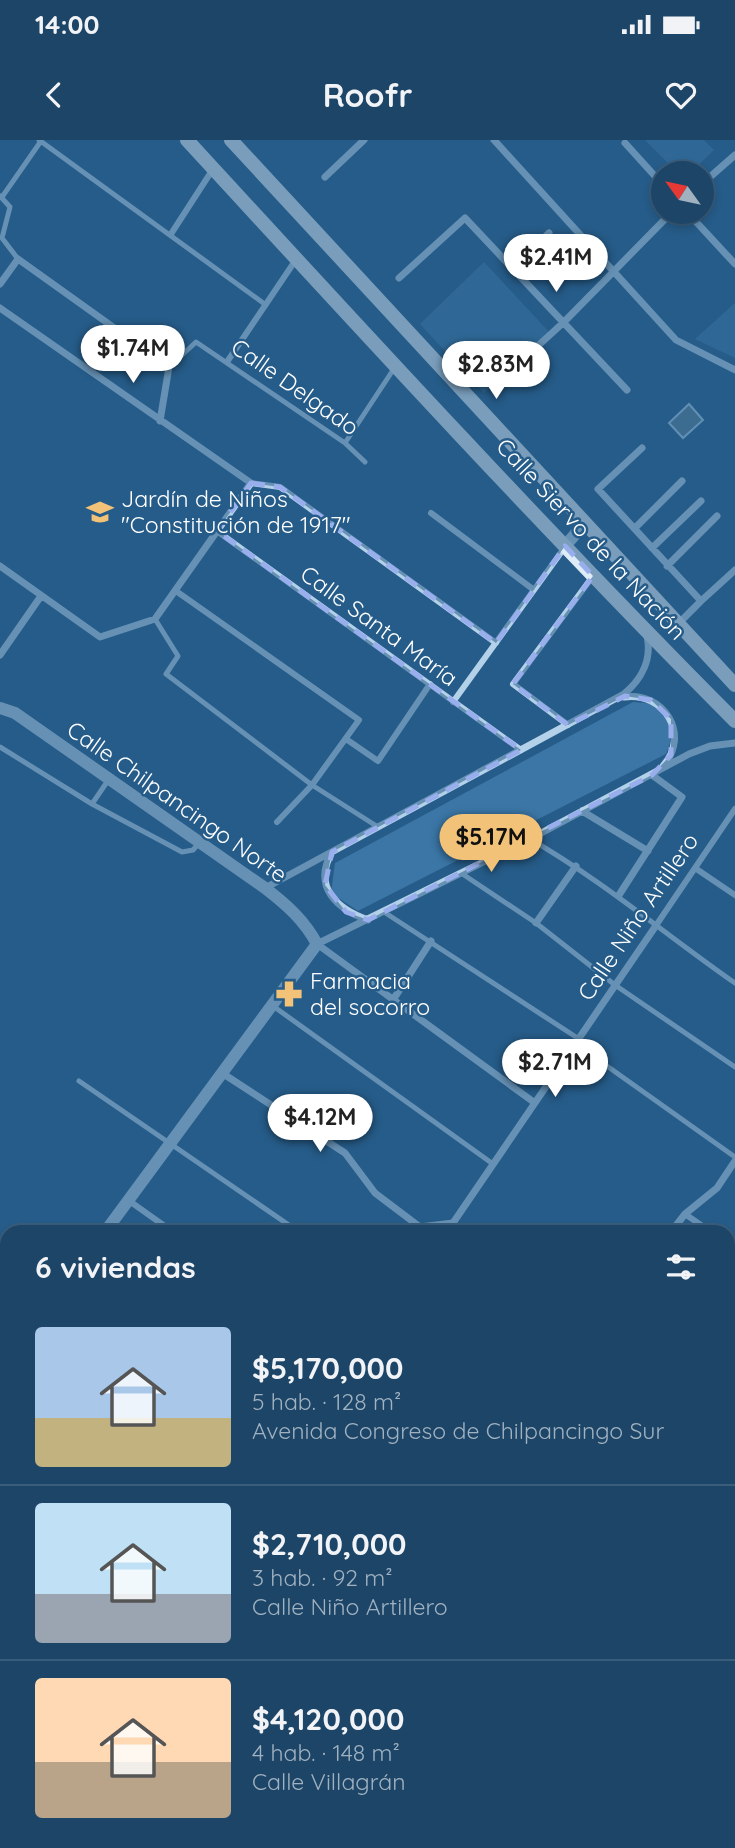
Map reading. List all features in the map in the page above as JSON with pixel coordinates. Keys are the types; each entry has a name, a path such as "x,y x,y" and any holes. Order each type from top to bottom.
{"main road":[{"name":"Calle Siervo de la Nación","path":"187,140 295,261 646,632 735,721"},
{"name":"Calle Siervo de la Nación","path":"231,140 735,685"}],"street":[{"path":"325,177 364,140"},
{"path":"494,140 676,340 735,370"},
{"path":"625,143 651,172"},
{"path":"714,173 735,155"},
{"path":"171,233 214,169"},
{"path":"399,278 465,218 627,390"},
{"path":"495,385 564,322 660,224"},
{"path":"699,224 735,264"},
{"path":"513,268 549,233"},
{"path":"0,284 18,259 169,367 160,421"},
{"path":"227,362 295,261"},
{"path":"0,309 251,483 280,487 496,643"},
{"path":"642,449 598,489 701,601"},
{"path":"635,528 682,481"},
{"path":"0,566 100,637 155,619 251,483"},
{"path":"652,548 701,501"},
{"path":"431,513 534,590"},
{"path":"667,566 717,516"},
{"path":"453,702 565,546 586,523"},
{"name":"Calle Santa María","path":"217,531 521,750"},
{"path":"679,623 735,570"},
{"path":"568,725 513,684 593,576"},
{"path":"176,591 359,719 312,785 277,822"},
{"path":"1,651 41,596"},
{"path":"265,888 616,699 632,688 643,672 649,652 646,632"},
{"path":"346,739 378,761 430,684"},
{"path":"616,699 643,696 659,705 671,719 675,737 671,755 652,775"},
{"name":"Calle Chilpancingo Norte","path":"0,708 15,713 265,888 307,925 317,944"},
{"path":"110,1225 317,944 530,839 699,749 735,743"},
{"path":"619,895 682,797 652,775"},
{"name":"Calle Niño Artillero","path":"443,1225 453,1223 735,809"},
{"path":"582,811 648,851"},
{"path":"332,852 324,876 328,893 339,907 368,920"},
{"path":"536,923 576,866"},
{"path":"695,869 735,895"},
{"path":"393,1000 431,941"},
{"path":"317,944 535,1103"},
{"path":"222,1073 345,1153 375,1193 413,1225"},
{"path":"676,1225 685,1214 717,1188 735,1159"},
{"path":"128,1200 163,1225"},
{"path":"685,1214 701,1225"}],"lane":[{"path":"18,259 2,238 9,207 1,197 40,141 171,233 266,305"},
{"name":"Calle Delgado","path":"169,367 196,342 345,443 365,462"},
{"path":"345,443 396,365"},
{"path":"155,619 178,656 166,674 312,785 378,827"},
{"path":"0,747 92,804 182,852 193,850 200,842"},
{"path":"92,804 109,779"},
{"path":"530,839 619,895 655,927 735,983"},
{"path":"461,873 536,923 615,985 735,1067"},
{"path":"384,912 577,1041 735,1159"},
{"path":"270,1005 493,1164"},
{"path":"79,1081 289,1225"}],"highlighted area":[{"path":"251,483 280,487 496,643 565,546 593,576 513,684 568,725 625,696 651,700 671,719 671,755 652,775 368,920 346,912 325,885 332,852 521,750 217,531"}],"shaded area":[{"path":"645,140 704,140 714,150 703,161 666,161"},
{"path":"484,262 549,332 484,393 420,324"},
{"path":"735,303 735,358 695,339"},
{"path":"689,404 703,420 683,438 669,423"},
{"path":"633,702 657,704 666,716 671,727 671,739 666,754 358,911 331,893 335,863"}],"place":[{"name":"Jardín de Niños \"Constitución de 1917\"","path":"100,512"},
{"name":"Farmacia del socorro","path":"289,994"}]}
